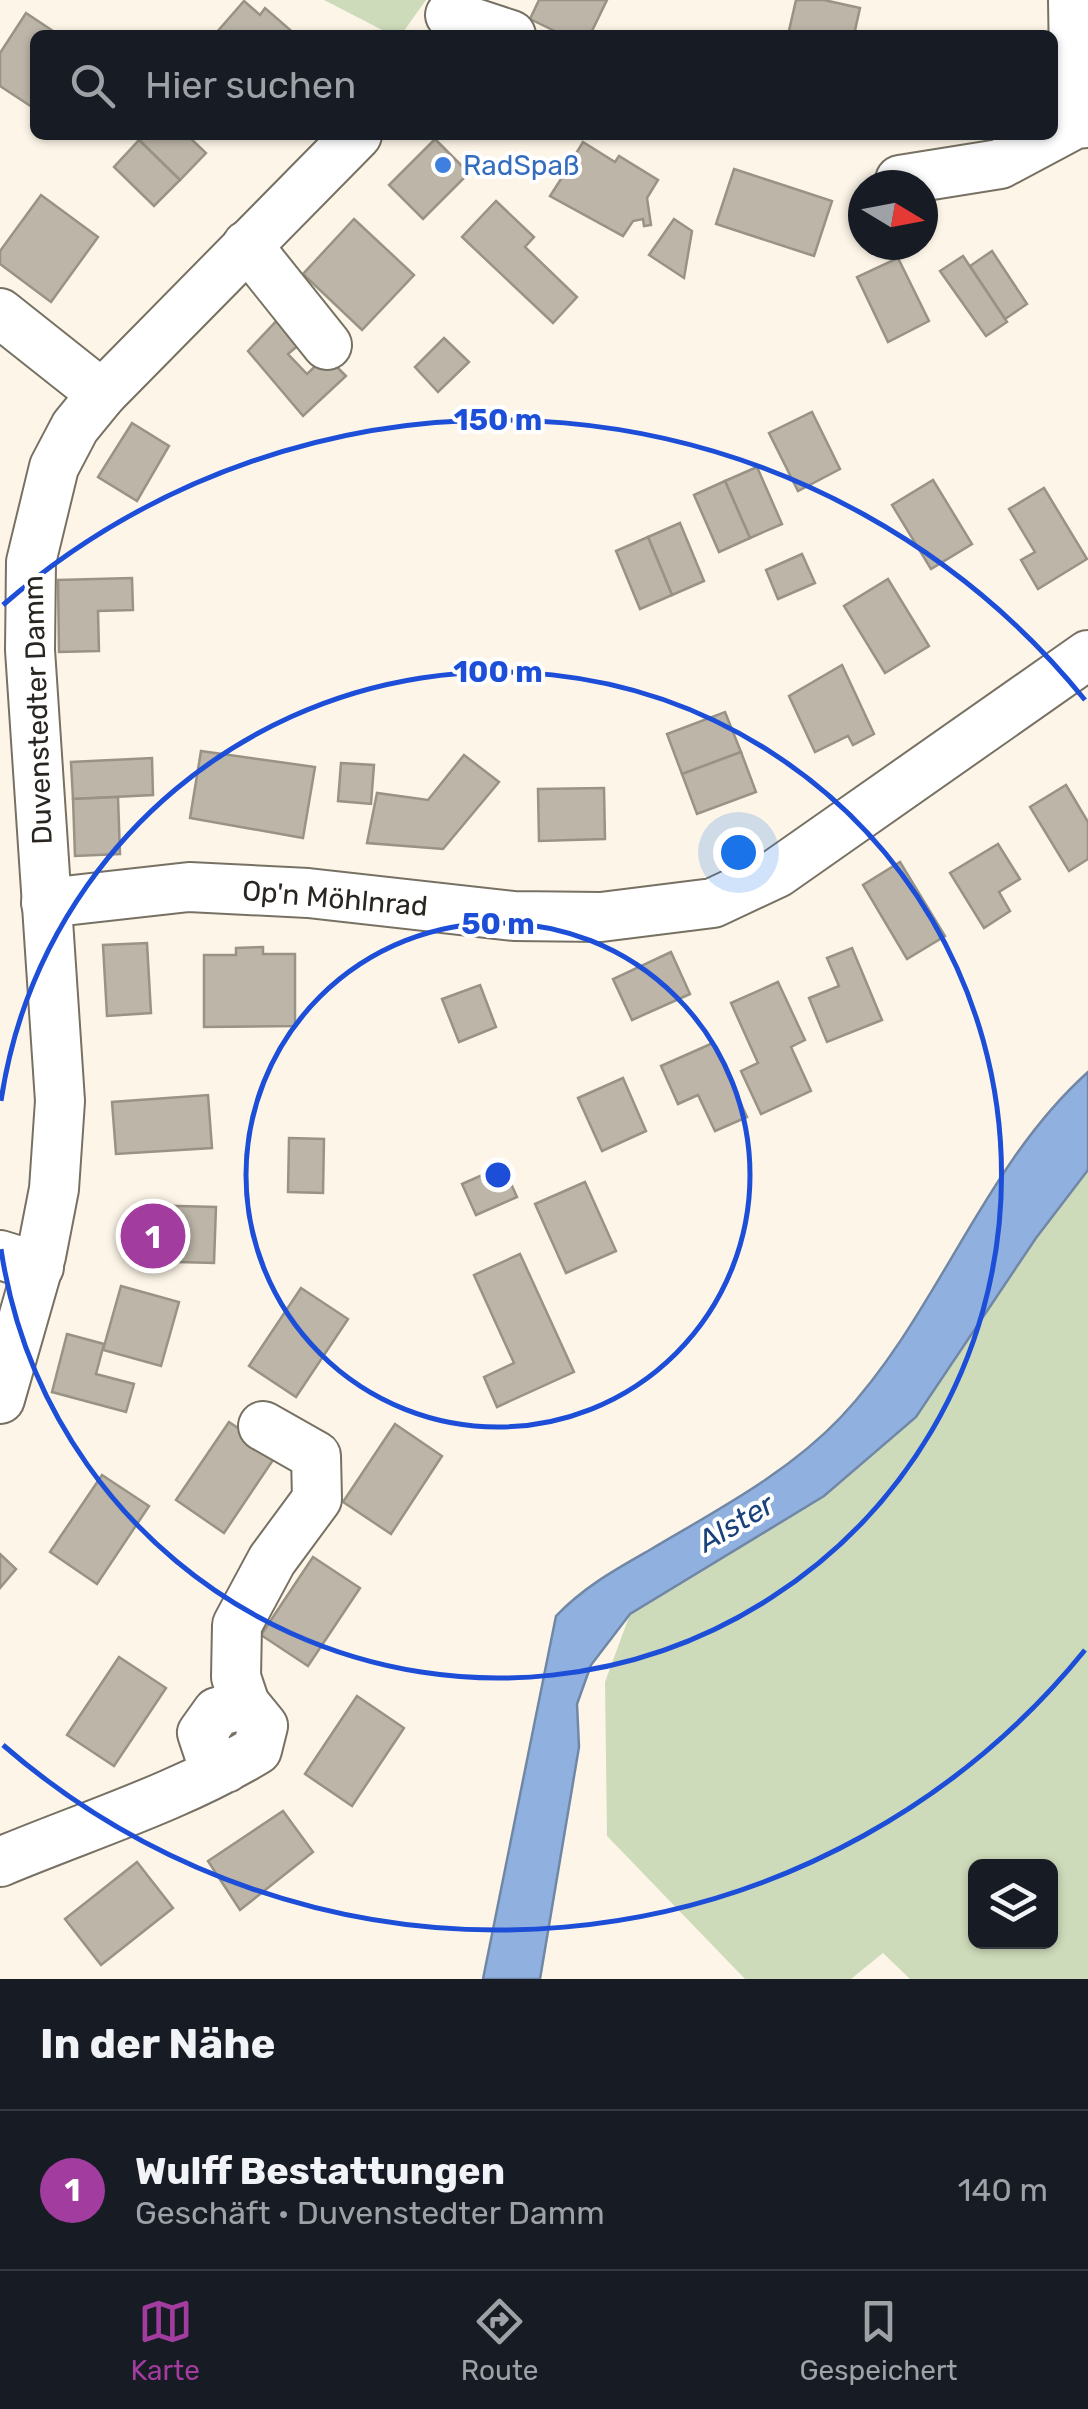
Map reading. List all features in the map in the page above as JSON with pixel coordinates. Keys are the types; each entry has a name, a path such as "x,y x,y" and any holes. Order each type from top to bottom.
{"street":[{"path":"1058,135 1082,123 1073,0"},
{"path":"448,16 494,30"},
{"name":"Duvenstedter Damm","path":"0,1398 19,1261 54,1188 60,1101 30,650 31,562 54,467 75,427 102,394 352,140"},
{"path":"938,174 1000,164 1048,140"},
{"path":"247,246 326,345"},
{"path":"0,313 102,394"},
{"name":"Op'n Möhlnrad","path":"46,903 189,887 308,893 514,916 601,916 713,904 777,873 1088,655"},
{"path":"0,1862 226,1768 257,1750 263,1726 245,1704 236,1677 237,1625 272,1560 317,1500 316,1456 263,1426"}],"green space":[{"path":"324,0 426,0 405,30 382,30"},
{"path":"1088,1170 1088,1979 910,1979 883,1953 851,1979 745,1979 607,1836 605,1682 630,1614 824,1496 916,1417 1036,1238"}],"water":[{"name":"Alster","path":"1088,1072 1088,1170 1036,1238 916,1417 824,1496 630,1614 591,1665 577,1704 579,1747 540,1979 483,1979 556,1616 599,1580 774,1474 841,1417 906,1333 1018,1152"}],"building":[{"path":"539,0 607,0 592,30 553,30 530,19"},
{"path":"796,0 824,0 860,8 855,30 789,30"},
{"path":"244,1 260,15 265,8 290,30 219,30"},
{"path":"26,13 52,30 30,30 30,106 0,86 0,53"},
{"path":"139,140 192,140 206,153 180,180"},
{"path":"139,140 180,180 154,206 114,167"},
{"path":"434,140 469,173 423,219 389,185"},
{"path":"583,142 615,162 619,156 658,180 647,198 651,225 644,226 643,219 633,221 623,236 550,196 561,179 556,165 572,160"},
{"path":"734,169 832,201 814,256 716,224"},
{"path":"41,195 98,237 51,302 0,264 0,251"},
{"path":"496,201 534,237 525,247 577,297 553,323 462,237"},
{"path":"354,219 414,275 362,330 303,274"},
{"path":"674,219 692,231 684,278 649,255"},
{"path":"992,251 1027,304 1005,319 970,266"},
{"path":"963,256 1007,322 986,336 940,271"},
{"path":"899,260 929,321 888,342 857,277"},
{"path":"283,314 308,337 288,354 307,374 326,356 346,376 303,416 248,351"},
{"path":"444,338 469,362 438,392 415,367"},
{"path":"812,412 840,469 798,491 769,433"},
{"path":"132,423 169,446 137,501 98,477"},
{"path":"757,467 782,524 750,538 725,481"},
{"path":"933,480 972,544 931,569 892,505"},
{"path":"725,481 750,538 719,552 694,495"},
{"path":"1044,488 1087,559 1038,589 1021,560 1035,552 1009,509"},
{"path":"680,523 704,581 672,595 648,537"},
{"path":"648,537 672,595 640,609 616,551"},
{"path":"802,554 815,583 778,599 766,570"},
{"path":"132,578 133,610 98,611 99,651 59,652 58,580"},
{"path":"888,579 929,646 885,673 844,606"},
{"path":"842,665 874,734 853,745 848,736 815,752 789,696"},
{"path":"725,712 741,752 682,774 667,734"},
{"path":"201,751 315,767 303,838 190,818"},
{"path":"741,752 756,792 697,814 682,774"},
{"path":"464,755 499,782 443,849 367,843 377,793 428,800"},
{"path":"152,758 153,795 73,799 71,762"},
{"path":"341,763 374,765 371,804 338,801"},
{"path":"1066,785 1088,822 1088,859 1069,871 1030,807"},
{"path":"604,788 605,839 539,841 538,789"},
{"path":"118,797 120,854 75,856 73,799"},
{"path":"998,844 1020,879 999,892 1010,911 984,928 950,873"},
{"path":"900,862 945,936 907,959 863,885"},
{"path":"147,943 151,1013 107,1016 103,945"},
{"path":"263,947 263,954 295,954 295,1026 204,1027 204,955 236,955 236,948"},
{"path":"852,948 882,1020 827,1042 809,998 839,986 827,958"},
{"path":"671,952 690,994 632,1020 613,979"},
{"path":"778,982 805,1040 791,1047 811,1091 761,1114 741,1071 758,1063 731,1003"},
{"path":"480,985 496,1027 459,1042 442,999"},
{"path":"713,1043 747,1117 715,1131 698,1095 678,1104 661,1066"},
{"path":"623,1078 646,1131 602,1151 578,1098"},
{"path":"208,1095 212,1148 116,1154 112,1102"},
{"path":"289,1138 324,1139 323,1193 288,1192"},
{"path":"503,1166 517,1197 476,1215 462,1184"},
{"path":"585,1182 616,1251 566,1273 535,1204"},
{"path":"140,1205 216,1207 214,1263 139,1261"},
{"path":"520,1254 574,1372 497,1407 484,1377 514,1363 474,1275"},
{"path":"121,1286 179,1302 161,1366 103,1350"},
{"path":"301,1288 348,1319 296,1397 249,1366"},
{"path":"67,1334 104,1344 96,1374 134,1384 126,1412 52,1392"},
{"path":"229,1422 277,1454 224,1533 176,1500"},
{"path":"395,1424 442,1456 391,1534 343,1502"},
{"path":"102,1475 149,1506 97,1584 50,1552"},
{"path":"0,1554 16,1569 0,1588"},
{"path":"313,1557 360,1588 308,1666 261,1635"},
{"path":"119,1657 166,1688 114,1766 67,1735"},
{"path":"357,1696 404,1728 352,1806 305,1774"},
{"path":"283,1811 313,1852 240,1910 208,1861"},
{"path":"137,1862 173,1908 101,1965 65,1919"}],"place":[{"name":"RadSpaß","path":"443,165"},
{"name":"Wulff Bestattungen","path":"153,1236"}]}
